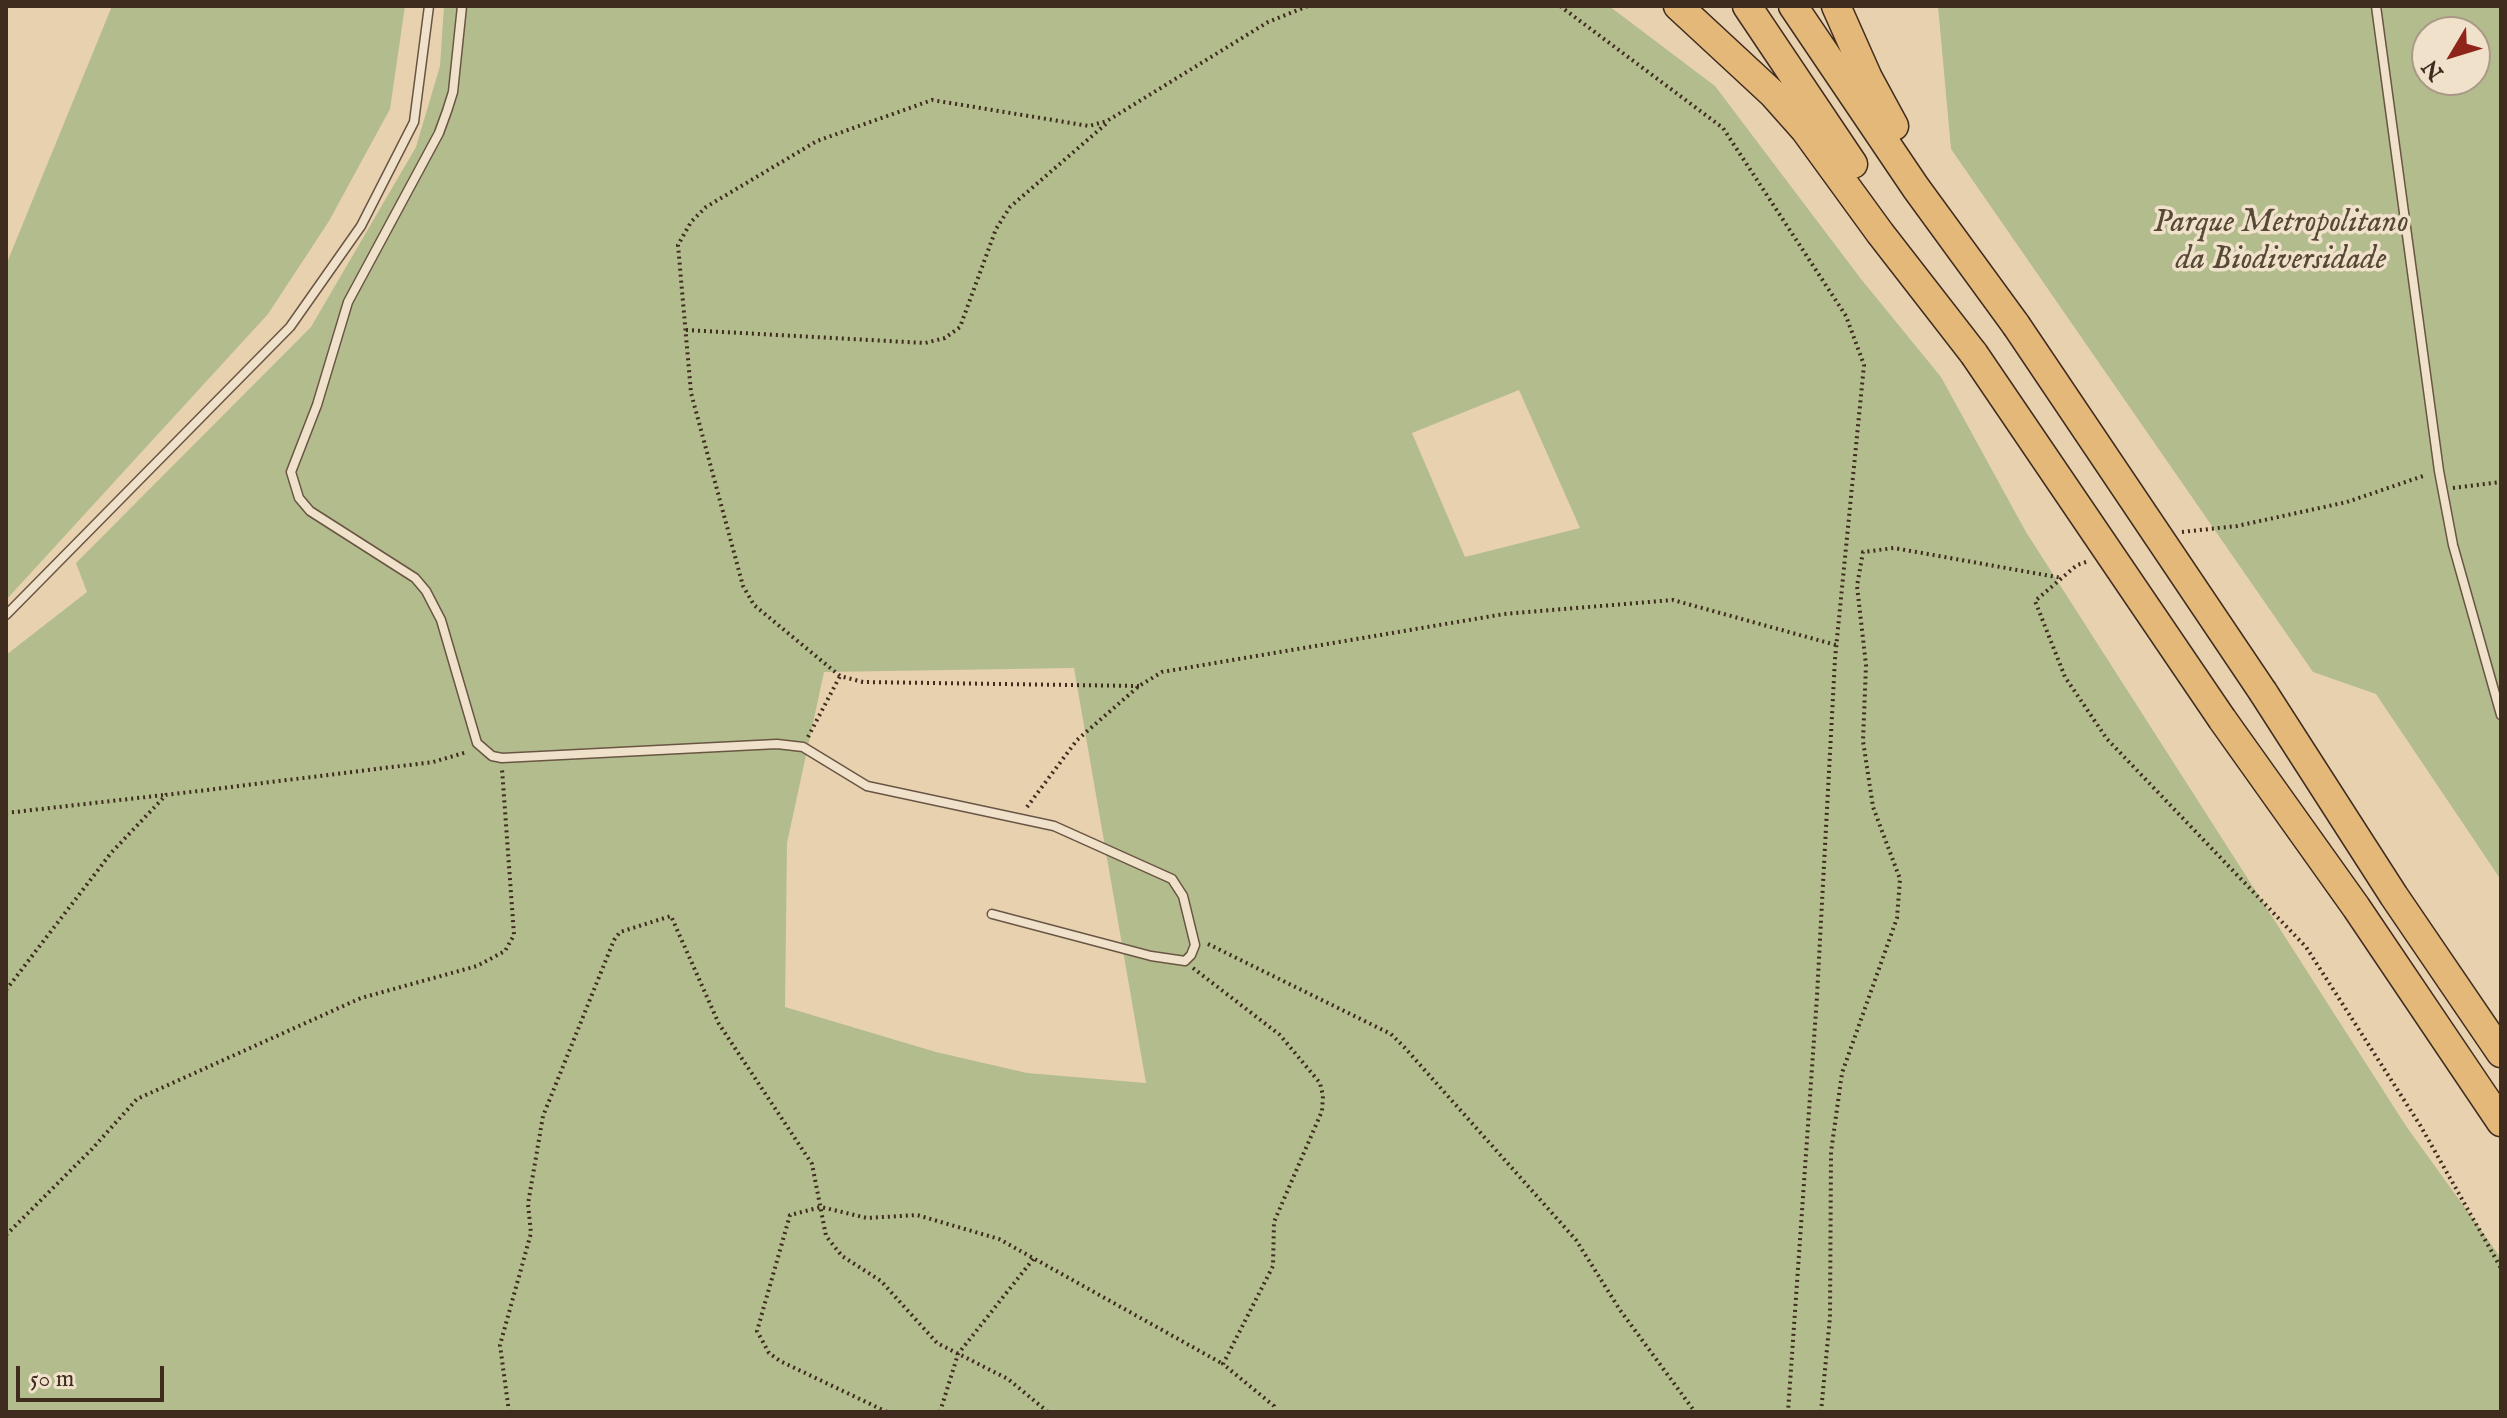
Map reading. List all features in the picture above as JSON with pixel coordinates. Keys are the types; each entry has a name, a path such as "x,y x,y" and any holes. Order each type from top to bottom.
{"highway":[{"path":"1678,6 1773,94 1805,130 1974,354"},
{"path":"1747,6 1892,221 1974,354 2501,1122"},
{"path":"1793,6 1916,188 2016,325 2501,1053"},
{"path":"1836,6 1887,114 2016,325"}],"lane":[{"path":"6,615 290,327 361,226 414,122 429,6"},
{"path":"462,6 453,92 439,133 348,302 317,405 291,472 299,498 310,511 415,578 426,591 441,620 477,743 492,756 502,758 777,744 803,747 867,786 1054,826 1172,879 1183,896 1195,945 1185,961 1151,956 992,914"},
{"path":"2376,6 2439,471 2453,545 2501,715"}],"path":[{"path":"1139,686 863,682 840,676 754,605 743,586 691,393 678,245 691,222 706,207 817,141 932,100 1089,126 1114,116 1268,22 1308,6"},
{"path":"1560,6 1723,128 1846,316 1864,365 1836,645 1817,996 1788,1412"},
{"path":"686,330 925,343 945,338 960,327 996,229 1010,207 1114,116"},
{"path":"2237,526 2347,502 2439,471"},
{"path":"2443,489 2501,482"},
{"path":"1821,1412 1830,1317 1831,1152 1842,1073 1897,918 1900,879 1873,807 1863,741 1866,665 1857,586 1863,552 1894,548 2062,578"},
{"path":"2077,565 2035,601 2065,677 2107,739 2306,947 2420,1125 2501,1268"},
{"path":"1019,818 1077,740 1139,686 1162,672 1504,614 1673,600 1836,645"},
{"path":"803,747 840,676"},
{"path":"6,813 433,762 483,748"},
{"path":"6,1235 137,1099 361,998 477,966 505,951 514,935 502,758"},
{"path":"6,990 111,853 166,795"},
{"path":"509,1412 500,1345 531,1233 528,1204 543,1116 620,932 671,916 719,1024 812,1164 826,1236 842,1256 881,1281 937,1343 1008,1379 1048,1412"},
{"path":"1193,938 1391,1034 1576,1240 1620,1310 1695,1412"},
{"path":"1185,961 1280,1035 1320,1083 1323,1096 1322,1111 1274,1222 1273,1266 1223,1364"},
{"path":"887,1412 780,1361 769,1353 757,1331 790,1215 821,1207 867,1218 917,1215 999,1239 1223,1364 1274,1406 1275,1412"},
{"path":"940,1412 958,1354 1034,1258"}],"green space":[{"path":"112,6 405,6 390,109 329,221 268,314 6,600 6,265"},
{"path":"444,6 1609,6 1715,86 1861,279 1941,377 2026,532 2406,1126 2501,1258 2501,1412 6,1412 6,655 87,592 76,563 311,327 416,147 440,66","holes":["1519,390 1580,528 1465,557 1412,433","1074,668 1146,1083 1027,1073 936,1052 785,1007 787,843 824,672"]},
{"name":"Parque Metropolitano da Biodiversidade","path":"1938,6 2501,6 2501,880 2376,694 2313,672 1951,149"}]}
